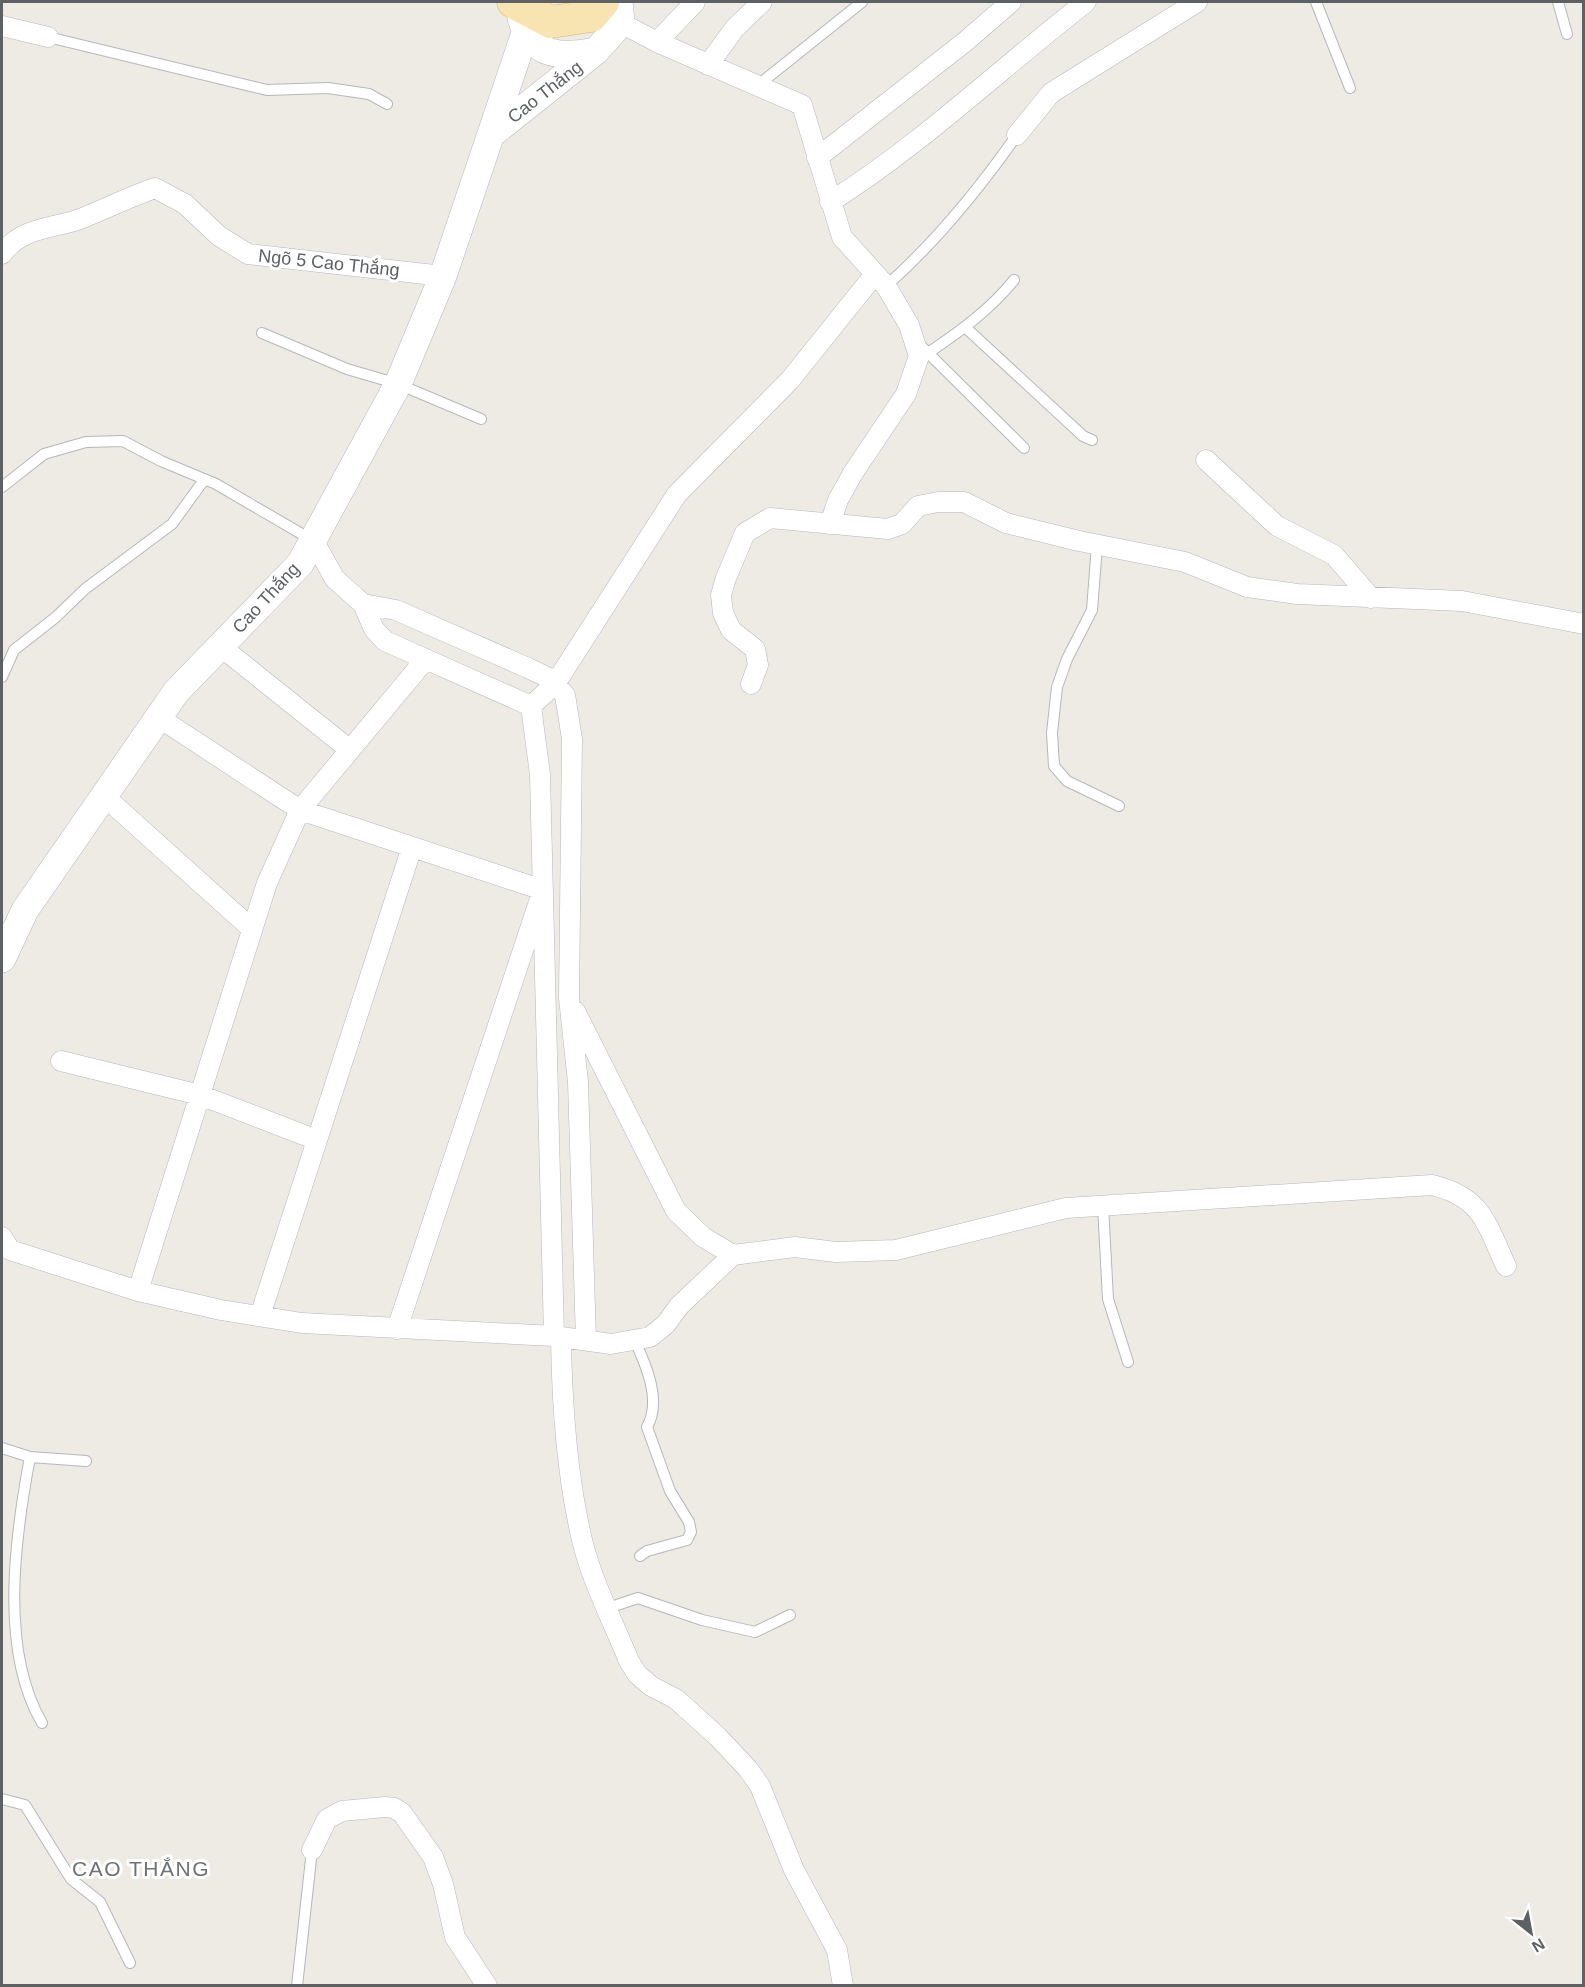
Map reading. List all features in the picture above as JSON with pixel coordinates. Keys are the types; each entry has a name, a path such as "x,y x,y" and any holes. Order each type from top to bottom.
{"main road":[{"path":"516,2 551,22 591,16 614,9"},
{"path":"516,2 525,33"},
{"name":"Cao Thắng","path":"493,133 596,51 614,9"},
{"name":"Cao Thắng","path":"2,959 25,910 176,692 300,564 398,384 443,276 525,33 547,52 569,56 596,51"}],"street":[{"path":"657,42 695,2"},
{"path":"708,64 735,28 762,2"},
{"path":"817,158 966,41 1011,2"},
{"path":"830,202 861,182 923,135 1086,2"},
{"path":"1017,135 1051,93 1197,2"},
{"path":"614,9 657,42 802,105 842,237 880,280 909,325 919,356 906,394 837,500 830,524"},
{"path":"2,26 48,37"},
{"name":"Ngõ 5 Cao Thắng","path":"2,254 10,243 30,232 80,219 154,188 185,204 219,236 248,254 443,276"},
{"path":"531,706 555,684 677,494 790,380 880,280"},
{"path":"1206,460 1277,526 1334,555 1371,598"},
{"path":"751,684 758,665 755,650 731,630 723,613 722,595 731,560 745,533 770,518 888,528 902,524 918,506 938,502 964,502 1006,522 1097,545 1185,562 1247,587 1297,594 1462,601 1584,624"},
{"path":"313,540 335,579 363,604 374,629 385,641 531,706"},
{"path":"363,604 396,610 528,668 555,684 565,694 572,739 569,998 578,1082 586,1340"},
{"path":"220,646 350,750"},
{"path":"138,1292 267,883 300,810 425,660"},
{"path":"531,706 540,775 557,1337 563,1426 580,1532 587,1558 637,1674 651,1686 676,1699 718,1737 748,1769 760,1786 794,1870 837,1950 843,1986"},
{"path":"158,717 300,810 543,890"},
{"path":"104,796 252,929"},
{"path":"260,1316 412,847"},
{"path":"397,1329 543,890"},
{"path":"569,998 676,1211 703,1237 733,1255"},
{"path":"61,1061 200,1095 317,1140"},
{"path":"2,1237 10,1250 138,1292 260,1316 302,1323 557,1337 611,1344 650,1337 666,1324 679,1306 733,1255 795,1247 836,1252 896,1250 1066,1208 1432,1185 1452,1190 1480,1209 1506,1266"},
{"path":"312,1850 327,1819 342,1811 385,1807 402,1813 433,1857 441,1877 455,1937 487,1986"}],"lane":[{"path":"757,86 862,2"},
{"path":"1316,2 1350,88"},
{"path":"1558,2 1567,34"},
{"path":"48,37 267,90 328,88 369,94 387,104"},
{"path":"880,280 920,256 994,168 1017,135"},
{"path":"928,353 965,327 996,301 1014,280"},
{"path":"965,327 1083,436 1092,440"},
{"path":"262,333 347,369 398,384 481,419"},
{"path":"914,339 1024,448"},
{"path":"2,487 44,454 87,442 123,441 204,480 313,540"},
{"path":"2,677 14,650 56,617 85,589 172,524 204,480"},
{"path":"1097,545 1092,610 1067,659 1057,687 1052,733 1054,766 1067,781 1119,806"},
{"path":"1103,1206 1108,1299 1128,1362"},
{"path":"635,1341 650,1374 652,1418 647,1427 670,1491 689,1522 691,1532 687,1540 647,1551 640,1556"},
{"path":"2,1448 30,1457 86,1461"},
{"path":"30,1457 6,1575 6,1647 25,1704 42,1723"},
{"path":"608,1608 638,1598 702,1620 754,1632 790,1615"},
{"path":"2,1799 25,1805 71,1879 100,1902 130,1963"},
{"path":"297,1986 312,1850"}],"district":[{"name":"CAO THẮNG","path":"141,1868"}]}
